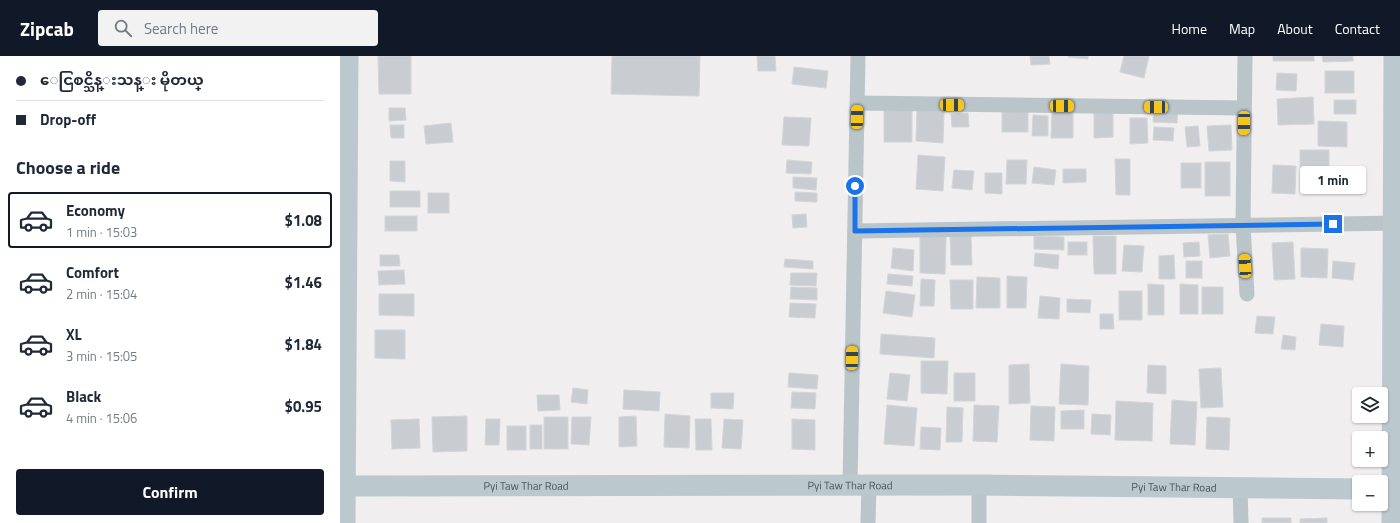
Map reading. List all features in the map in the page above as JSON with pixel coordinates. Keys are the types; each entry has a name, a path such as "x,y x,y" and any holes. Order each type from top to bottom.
{"street":[{"path":"346,523 343,486 344,225 348,56"},
{"path":"858,56 855,231 859,485 868,523"},
{"path":"1245,56 1243,226 1247,294"},
{"path":"1392,523 1391,489 1397,223 1394,56"},
{"path":"857,104 1244,108"},
{"path":"855,231 1397,223"},
{"path":"979,485 979,523"},
{"name":"Pyi Taw Thar Road","path":"343,486 979,485 1352,489"},
{"path":"1240,488 1241,523"}],"building":[{"path":"378,56 411,56 411,94 379,94"},
{"path":"612,56 700,56 699,96 611,94"},
{"path":"757,56 775,56 776,71 758,71"},
{"path":"1030,56 1049,56 1050,64 1031,65"},
{"path":"1088,56 1088,59 1068,57"},
{"path":"1124,56 1149,56 1144,78 1120,72"},
{"path":"1273,56 1314,56 1314,61 1273,61"},
{"path":"1322,56 1353,56 1353,61 1323,62"},
{"path":"794,67 828,71 826,88 792,84"},
{"path":"1325,71 1354,71 1354,93 1325,93"},
{"path":"1277,73 1297,74 1296,91 1276,90"},
{"path":"1313,97 1314,124 1278,125 1277,99"},
{"path":"1334,100 1356,100 1356,114 1334,114"},
{"path":"1154,107 1178,109 1177,123 1153,122"},
{"path":"389,108 405,108 406,120 389,121"},
{"path":"1002,108 1028,108 1028,132 1002,132"},
{"path":"884,109 912,109 912,142 884,142"},
{"path":"917,110 944,112 943,143 916,141"},
{"path":"1052,112 1073,112 1073,138 1051,138"},
{"path":"968,113 969,127 952,127 951,114"},
{"path":"1094,113 1113,113 1113,137 1094,138"},
{"path":"1033,115 1048,116 1048,136 1032,136"},
{"path":"784,117 811,118 809,146 782,145"},
{"path":"1130,118 1147,118 1148,143 1130,144"},
{"path":"1318,121 1347,122 1347,147 1318,146"},
{"path":"451,123 453,142 426,144 424,126"},
{"path":"390,125 404,125 404,138 391,138"},
{"path":"1231,125 1232,150 1209,151 1207,126"},
{"path":"1198,126 1200,146 1187,147 1185,127"},
{"path":"1154,127 1174,128 1173,141 1153,140"},
{"path":"1300,150 1329,150 1329,191 1300,191"},
{"path":"918,155 945,157 943,191 916,189"},
{"path":"1115,159 1130,159 1130,195 1116,195"},
{"path":"787,160 812,162 811,174 786,173"},
{"path":"1007,160 1027,160 1026,184 1006,184"},
{"path":"390,161 405,161 405,182 390,181"},
{"path":"1205,162 1230,162 1230,196 1205,196"},
{"path":"1181,163 1201,163 1201,188 1181,188"},
{"path":"1273,165 1296,166 1295,194 1272,193"},
{"path":"1034,167 1056,170 1054,185 1032,183"},
{"path":"1063,169 1086,169 1086,182 1063,183"},
{"path":"954,170 974,171 972,190 952,188"},
{"path":"985,173 1002,173 1002,194 985,193"},
{"path":"793,177 817,178 816,190 793,188"},
{"path":"390,191 420,191 420,207 390,207"},
{"path":"795,192 817,193 817,202 795,201"},
{"path":"428,193 449,193 449,213 428,213"},
{"path":"806,214 807,227 793,228 792,215"},
{"path":"385,216 417,216 417,231 385,231"},
{"path":"1228,234 1230,256 1210,258 1208,235"},
{"path":"950,235 971,235 972,265 951,265"},
{"path":"920,236 946,237 945,274 920,273"},
{"path":"1034,236 1064,237 1064,250 1034,249"},
{"path":"1093,236 1116,236 1116,274 1094,274"},
{"path":"1068,242 1087,242 1087,255 1068,255"},
{"path":"1199,242 1200,256 1184,257 1183,243"},
{"path":"1293,242 1295,279 1274,280 1272,243"},
{"path":"1124,245 1144,246 1142,272 1122,271"},
{"path":"893,248 914,250 913,271 891,268"},
{"path":"1301,248 1328,249 1327,278 1301,277"},
{"path":"1035,253 1059,255 1058,269 1034,266"},
{"path":"380,255 399,255 400,266 380,266"},
{"path":"1174,255 1175,279 1159,279 1159,256"},
{"path":"785,259 813,261 813,269 784,267"},
{"path":"1186,261 1202,261 1202,278 1186,278"},
{"path":"1333,261 1355,263 1353,280 1332,278"},
{"path":"404,270 405,284 379,285 378,271"},
{"path":"791,273 817,273 816,286 790,285"},
{"path":"888,274 913,276 912,286 887,284"},
{"path":"1007,276 1027,277 1026,308 1007,308"},
{"path":"977,277 1000,278 1000,308 976,308"},
{"path":"921,279 935,280 934,306 920,306"},
{"path":"950,280 973,280 973,309 951,309"},
{"path":"1148,284 1164,285 1164,315 1148,315"},
{"path":"1180,284 1198,285 1198,314 1180,314"},
{"path":"791,287 817,288 817,300 790,299"},
{"path":"1202,287 1223,287 1223,314 1202,314"},
{"path":"886,291 915,295 912,317 883,313"},
{"path":"1119,291 1142,291 1142,320 1119,320"},
{"path":"379,294 414,294 414,316 379,315"},
{"path":"1040,296 1060,298 1059,319 1038,318"},
{"path":"1067,299 1091,300 1090,313 1067,312"},
{"path":"790,303 816,304 815,318 789,317"},
{"path":"1100,314 1113,314 1114,329 1100,329"},
{"path":"1257,316 1275,317 1273,334 1255,333"},
{"path":"1321,324 1344,326 1343,347 1319,345"},
{"path":"375,330 405,330 405,359 375,358"},
{"path":"881,334 935,338 934,358 880,354"},
{"path":"1283,335 1296,337 1295,350 1281,349"},
{"path":"921,361 948,361 947,394 921,393"},
{"path":"1029,364 1030,403 1009,404 1009,365"},
{"path":"1061,364 1089,366 1088,405 1059,404"},
{"path":"1148,365 1166,366 1166,394 1147,393"},
{"path":"1221,368 1223,407 1201,408 1199,369"},
{"path":"789,373 818,375 817,389 788,387"},
{"path":"890,373 910,375 907,401 887,399"},
{"path":"954,373 975,373 975,401 954,401"},
{"path":"573,388 588,390 587,404 571,402"},
{"path":"624,390 660,392 659,411 623,409"},
{"path":"792,392 816,393 815,409 791,408"},
{"path":"711,393 734,393 733,409 711,408"},
{"path":"537,395 559,395 560,410 538,411"},
{"path":"1172,400 1197,402 1195,445 1170,444"},
{"path":"1116,401 1153,403 1152,441 1115,440"},
{"path":"887,405 917,408 914,446 884,444"},
{"path":"974,405 999,406 997,442 973,441"},
{"path":"1031,406 1055,407 1054,441 1030,440"},
{"path":"947,407 963,408 962,442 946,442"},
{"path":"1084,410 1084,429 1061,429 1061,411"},
{"path":"665,414 690,416 689,448 664,447"},
{"path":"1092,414 1111,415 1110,435 1091,434"},
{"path":"467,416 467,451 433,452 432,417"},
{"path":"636,416 637,446 619,447 619,417"},
{"path":"544,417 568,417 568,449 544,449"},
{"path":"572,417 591,417 589,445 571,444"},
{"path":"1207,417 1230,418 1229,450 1206,449"},
{"path":"419,419 420,448 392,449 391,420"},
{"path":"486,419 500,419 499,445 485,445"},
{"path":"695,419 711,419 712,450 696,450"},
{"path":"724,419 743,420 741,449 722,448"},
{"path":"792,419 815,420 815,450 792,449"},
{"path":"530,425 542,425 542,449 530,449"},
{"path":"507,426 526,426 526,450 507,450"},
{"path":"921,427 941,428 940,450 920,449"},
{"path":"1262,518 1291,518 1291,523 1262,523"},
{"path":"1327,518 1327,523 1300,523 1300,519"}],"route":[{"path":"855,186 855,231 1333,224"}]}
